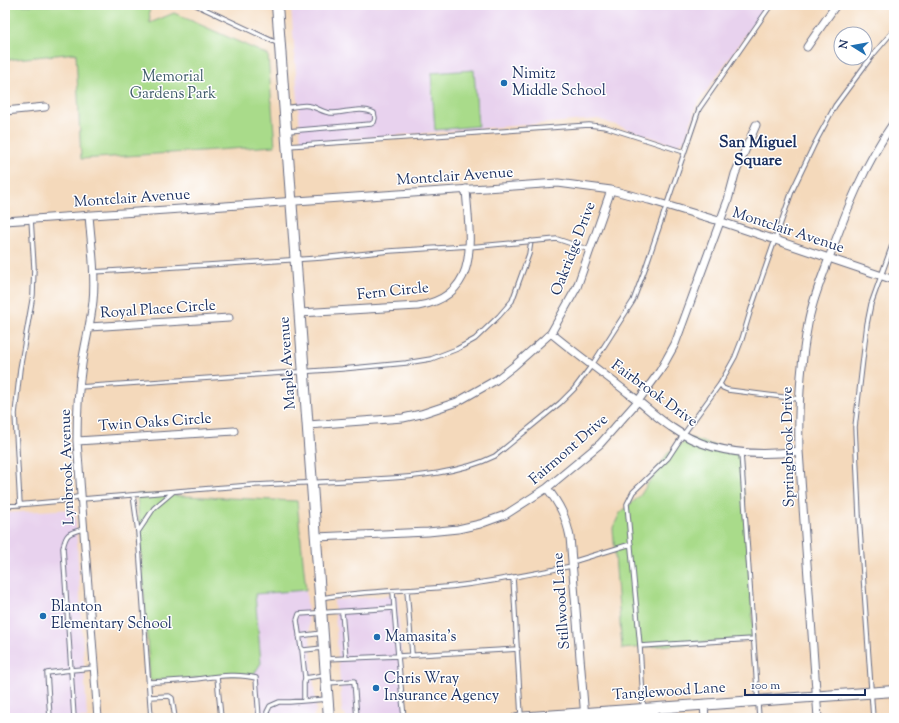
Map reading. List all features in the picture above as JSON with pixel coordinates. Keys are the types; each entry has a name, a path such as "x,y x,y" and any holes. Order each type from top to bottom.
{"main road":[{"name":"Maple Avenue","path":"277,5 329,718"},
{"name":"Tanglewood Lane","path":"517,718 644,714 704,705 894,691"}],"street":[{"path":"807,47 836,5"},
{"path":"5,111 45,107"},
{"name":"Springbrook Drive","path":"818,718 799,451 798,419 800,372 808,323 820,280 839,228 861,177 872,156 894,122"},
{"path":"719,221 728,200 735,174 756,125"},
{"name":"Montclair Avenue","path":"5,220 558,183 611,190 666,205 719,221 894,280"},
{"name":"Fern Circle","path":"300,313 418,306 436,301 452,290 461,279 467,266 469,246 466,189"},
{"name":"Oakridge Drive","path":"308,425 403,418 436,410 457,402 496,380 551,333 577,287 611,190"},
{"name":"Lynbrook Avenue","path":"89,215 93,272 93,299 90,327 82,365 77,412 77,441 98,718"},
{"name":"Fairmont Drive","path":"316,537 428,532 458,529 480,524 505,515 547,488 600,444 638,401 660,371 675,344 719,221"},
{"name":"Royal Place Circle","path":"90,327 229,318"},
{"name":"Fairbrook Drive","path":"551,333 683,435 702,444 741,453 764,454 799,451"},
{"name":"Twin Oaks Circle","path":"77,441 234,431"},
{"name":"Stillwood Lane","path":"547,488 559,503 567,520 570,537 584,716"},
{"path":"704,705 705,718"}],"lane":[{"path":"196,5 280,45"},
{"path":"5,506 81,498 253,485 312,483 431,474 485,461 495,456 560,403 574,389 592,365 632,301 645,269 696,114 702,103 771,5"},
{"path":"644,714 640,646 627,504 628,499 633,492 668,458 720,384 742,339 792,191 814,145 835,106 872,56 894,30"},
{"path":"285,108 308,106 331,113 361,110 371,111 374,113 375,118 374,122 371,124 286,131"},
{"path":"288,146 590,125 606,127 684,152"},
{"path":"20,505 15,414 20,369 33,295 34,267 31,219"},
{"path":"93,272 296,258 321,258 390,251 557,239 590,250"},
{"path":"873,718 859,516 855,427 867,324 871,304 894,240"},
{"path":"80,387 406,363 431,359 457,350 475,339 512,301 529,254 531,241"},
{"path":"720,384 723,388 728,390 799,399"},
{"path":"741,453 759,718"},
{"path":"138,532 154,508 173,492"},
{"path":"133,495 138,532 151,718"},
{"path":"74,718 63,548 65,538 70,532 83,529"},
{"path":"320,598 342,594 494,582 573,564 631,544"},
{"path":"513,577 521,718"},
{"path":"407,590 412,654"},
{"path":"393,591 404,718"},
{"path":"304,701 305,678 297,620 299,614 394,608"},
{"path":"342,612 346,658"},
{"path":"299,636 323,633"},
{"path":"640,646 753,639"},
{"path":"302,650 324,648"},
{"path":"324,659 518,649"},
{"path":"50,718 48,673 94,668"},
{"path":"149,682 250,676 256,678 260,718"},
{"path":"217,677 221,718"},
{"path":"305,678 354,681 357,718"},
{"path":"150,697 170,696 172,698 175,718"},
{"path":"268,718 267,712 270,706 279,702 328,699"}],"shaded area":[{"name":"Nimitz Middle School","path":"291,5 766,5 696,106 685,140 675,145 598,119 301,143"},
{"name":"Blanton Elementary School","path":"75,509 87,718 5,718 5,513"},
{"path":"306,590 316,711 312,718 258,718 254,674 261,662 255,593"},
{"path":"397,595 406,715 373,718 347,718 342,711 334,600"}],"green space":[{"name":"Memorial Gardens Park","path":"5,5 149,5 150,23 174,13 268,55 275,146 81,159 76,53 5,60"},
{"path":"474,70 478,126 435,130 431,73"},
{"path":"690,438 741,454 754,638 622,649 613,528 620,513 640,496 667,454"},
{"path":"137,494 297,501 306,590 255,594 261,663 254,674 150,681"}],"place":[{"name":"Nimitz Middle School","path":"504,83"},
{"name":"Blanton Elementary School","path":"43,616"},
{"name":"Mamasita's","path":"377,637"},
{"name":"Chris Wray Insurance Agency","path":"376,688"}],"district":[{"name":"San Miguel Square","path":"758,152"}]}
